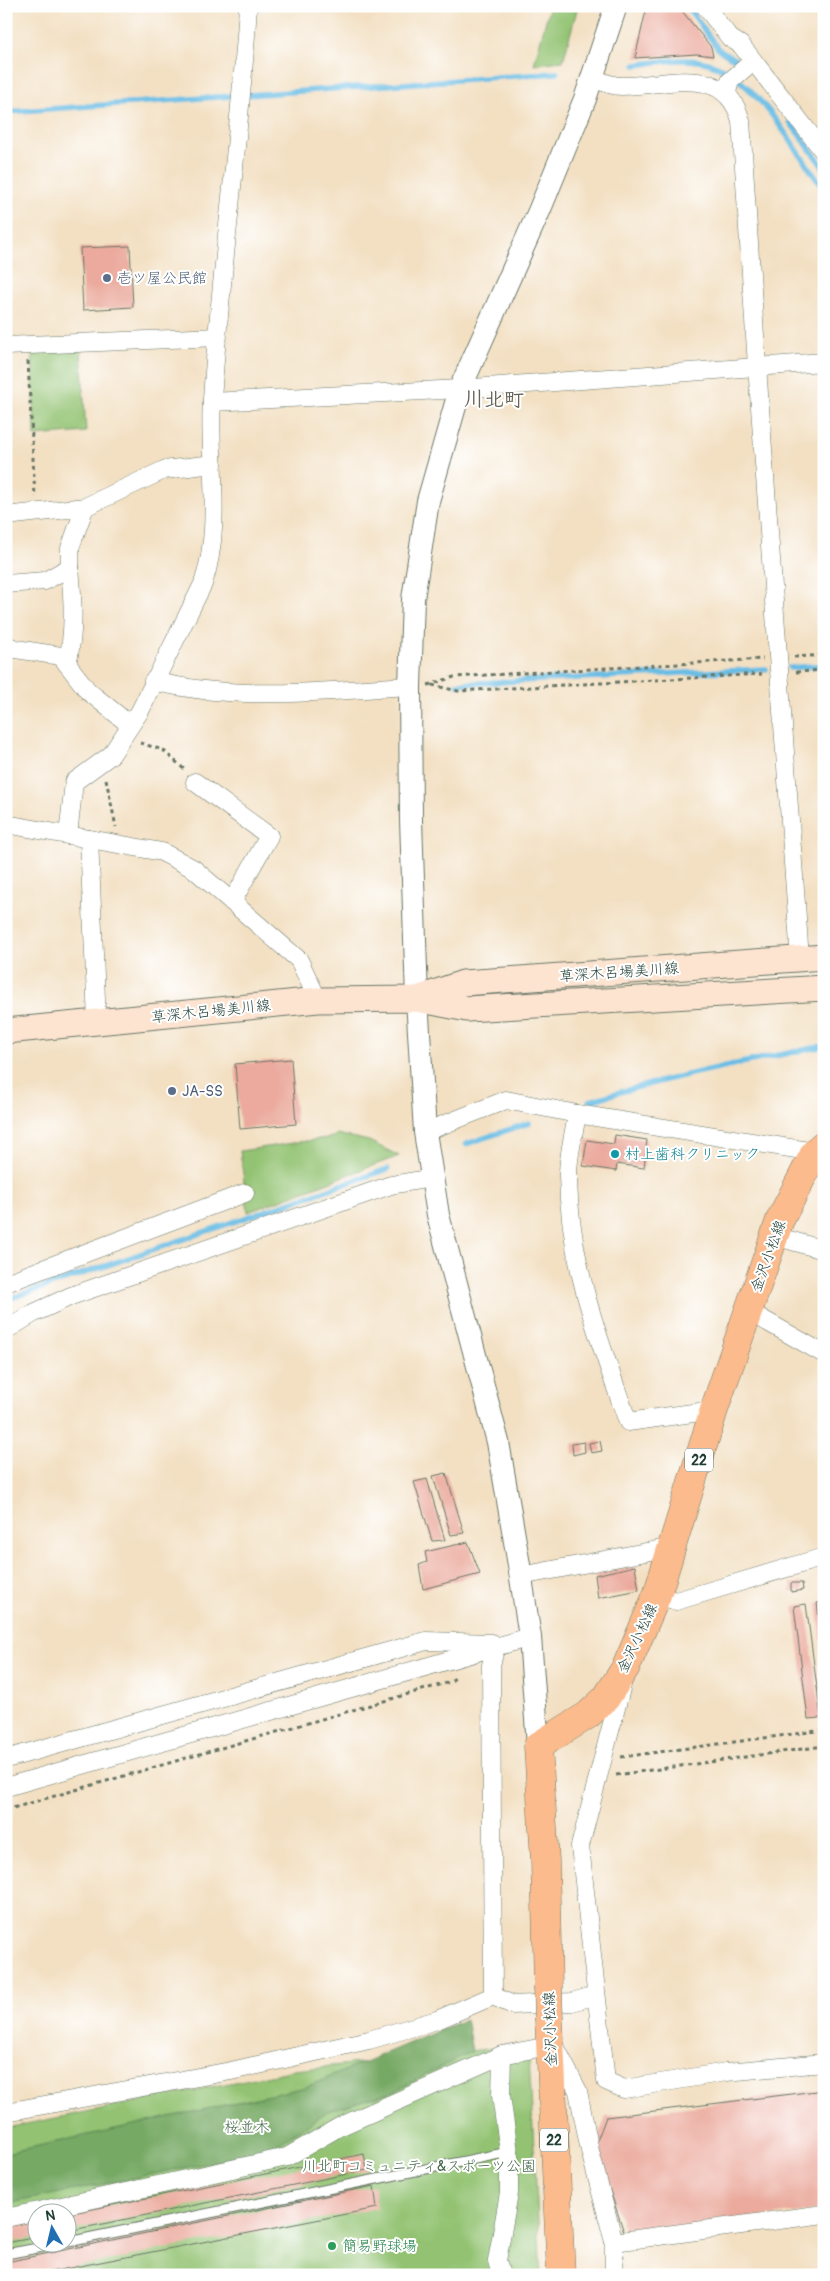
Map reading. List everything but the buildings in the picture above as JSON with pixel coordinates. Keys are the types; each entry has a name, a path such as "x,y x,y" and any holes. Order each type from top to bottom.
{"main road":[{"name":"草深木呂場美川線","path":"417,998 463,983 812,958"},
{"name":"草深木呂場美川線","path":"6,1031 318,1000 417,998 467,1009 824,988"},
{"name":"金沢小松線","path":"561,2268 549,2033 545,1861 538,1746 588,1715 606,1698 626,1667 657,1595 714,1410 774,1236 780,1220 819,1148"}],"street":[{"path":"68,835 74,782 111,755 140,711 203,584 210,564 214,516 212,402 241,106 248,6"},
{"path":"538,1746 530,1637 498,1442 438,1215 425,1132 417,998 411,820 421,685 413,599 428,500 460,389 540,209 593,78 616,6"},
{"path":"705,6 730,38 741,45 824,152"},
{"path":"728,87 753,61"},
{"path":"593,78 607,84 622,86 683,81 728,87"},
{"path":"728,87 742,121 778,666 812,958"},
{"path":"6,346 218,337"},
{"path":"212,402 460,389 824,362"},
{"path":"6,516 85,508 164,470 213,464"},
{"path":"67,664 73,642 70,548 85,508"},
{"path":"6,584 45,581 70,567"},
{"path":"6,645 16,649 61,656 88,690 126,731"},
{"path":"154,681 180,688 241,694 275,695 421,685"},
{"path":"195,782 269,836 232,902"},
{"path":"6,824 162,852 194,869 299,960 318,1000"},
{"path":"89,839 97,1022"},
{"path":"425,1132 506,1100 577,1114 819,1148"},
{"path":"577,1114 568,1173 573,1245 590,1315 628,1422 714,1410"},
{"path":"6,1330 71,1296 391,1185 432,1178"},
{"path":"6,1283 245,1193"},
{"path":"774,1236 824,1250"},
{"path":"748,1310 824,1354"},
{"path":"521,1576 672,1547"},
{"path":"657,1595 676,1601 824,1557"},
{"path":"6,1787 530,1637"},
{"path":"6,1759 426,1641 500,1645"},
{"path":"493,1996 491,1665 500,1645"},
{"path":"626,1667 580,1846 606,2081 624,2088 726,2072 824,2063"},
{"path":"6,2112 231,2071 369,2040 437,2020 493,1996 513,2005 572,2002 596,1995"},
{"path":"6,2218 287,2157 339,2127 549,2033 578,2091 590,2151 614,2242 614,2275"},
{"path":"501,2275 497,2261 509,2193 509,2152 501,2096 502,2055"},
{"path":"614,2242 824,2214"}],"lane":[{"path":"78,2240 509,2152"},
{"path":"6,2254 28,2250"}],"path":[{"path":"27,345 36,513"},
{"path":"421,685 458,690 778,666 824,655"},
{"path":"421,685 454,677 778,666 824,670"},
{"path":"126,731 163,750 195,782"},
{"path":"102,761 119,845"},
{"path":"6,1810 450,1682 457,1676"},
{"path":"603,1760 824,1730"},
{"path":"598,1777 824,1746"}],"green space":[{"path":"550,6 578,6 563,61 534,64"},
{"path":"81,351 86,432 35,436 32,353"},
{"path":"337,1134 369,1141 399,1156 248,1212 240,1151 333,1137"},
{"name":"桜並木","path":"466,2019 472,2051 395,2091 328,2111 266,2151 6,2204 6,2153 306,2087"},
{"name":"川北町コミュニティ&スポーツ公園","path":"497,2048 529,2057 541,2275 6,2275 6,2128 295,2070"}],"waterway":[{"path":"687,6 719,50 738,61"},
{"path":"635,65 673,60 692,60 711,64 727,72 744,84 774,118 824,190"},
{"path":"6,112 557,73"},
{"path":"790,122 824,168"},
{"path":"790,668 824,665"},
{"path":"457,684 766,669"},
{"path":"590,1101 677,1077 824,1046"},
{"path":"466,1144 529,1123"},
{"path":"6,1300 388,1169"}],"place":[{"name":"壱ツ屋公民館","path":"107,278"},
{"name":"JA-SS","path":"172,1091"},
{"name":"村上歯科クリニック","path":"615,1154"},
{"name":"簡易野球場","path":"332,2246"}],"district":[{"name":"川北町","path":"494,399"}]}
